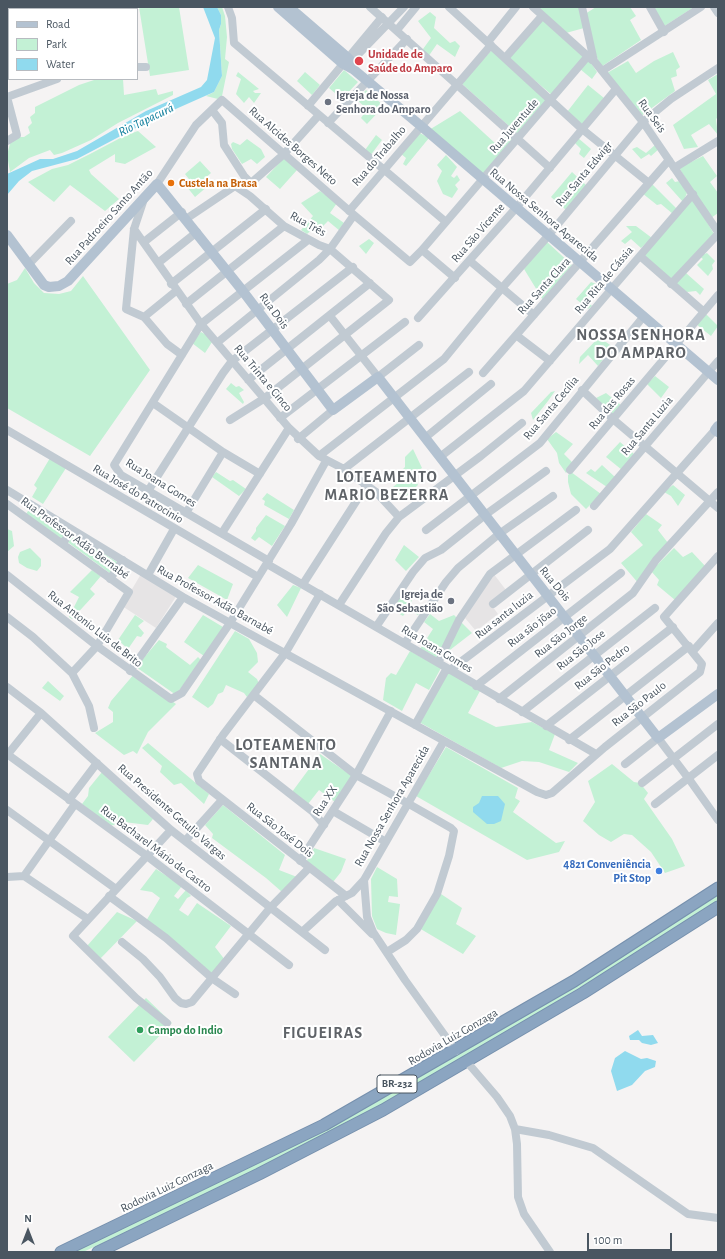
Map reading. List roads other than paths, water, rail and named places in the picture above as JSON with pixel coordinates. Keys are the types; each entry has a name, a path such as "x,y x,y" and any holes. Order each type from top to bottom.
{"highway":[{"name":"Rodovia Luiz Gonzaga","path":"61,1252 324,1125 456,1051 574,981 718,888"},
{"name":"BR-232","path":"98,1252 266,1171 383,1110 583,993 718,907"}],"main road":[{"name":"Rua Nossa Senhora Aparecida","path":"278,7 348,64"},
{"name":"Rua Nossa Senhora Aparecida","path":"289,7 367,81 718,380"},
{"name":"Rua Padroeiro Santo Antão","path":"8,238 44,284 49,287 62,285 68,281 145,199 157,184"},
{"name":"Rua Dois","path":"157,184 228,271 333,410"},
{"name":"Rua Dois","path":"378,376 515,555 566,617 658,738"},
{"path":"333,410 378,376"},
{"path":"658,738 718,694"}],"street":[{"path":"228,7 232,18 234,43 446,222"},
{"path":"370,7 550,168"},
{"path":"308,106 404,7"},
{"path":"396,30 416,7"},
{"path":"449,7 489,44 506,57 582,128 649,183"},
{"name":"Rua do Trabalho","path":"218,342 257,309 307,271 330,249 351,213 384,169 489,44 516,7"},
{"path":"533,7 591,59"},
{"path":"582,9 591,7"},
{"path":"650,7 664,32"},
{"path":"602,71 701,7"},
{"path":"714,7 718,13"},
{"name":"Rua Seis","path":"582,9 591,59 643,122 693,194 714,218 718,233"},
{"path":"506,57 542,16"},
{"path":"348,64 382,17"},
{"path":"328,123 407,39"},
{"name":"Rua Juventude","path":"422,250 552,100 591,59"},
{"path":"138,67 146,67"},
{"name":"Rua Santa Edwigr","path":"318,456 444,360 502,288 548,236 643,122 671,99 718,68"},
{"path":"7,141 16,136 7,97 54,80"},
{"name":"Rua São Vicente","path":"418,318 470,262 616,88"},
{"name":"Rua Padroeiro Santo Antão","path":"157,184 196,125 222,100"},
{"name":"Rua Alcides Borges Neto","path":"222,100 351,213 410,262 422,250"},
{"path":"212,110 222,123 224,145 250,183 284,154 319,115"},
{"path":"674,168 718,141"},
{"name":"Rua Santa Clara","path":"483,373 669,160"},
{"name":"Rua Três","path":"184,216 235,186 266,209 284,226 308,240 330,249 353,267 389,300 346,335"},
{"name":"Rua Rita de Cássia","path":"440,457 520,395 693,194"},
{"path":"145,199 134,229 126,309 144,317 167,344 182,355 201,324 242,290 308,240"},
{"path":"144,317 211,251 266,209"},
{"path":"144,242 184,216"},
{"path":"29,264 71,221"},
{"path":"186,304 284,226"},
{"name":"Rua Trinta e Cinco","path":"134,229 201,324 218,342 248,380 298,438 318,456 344,469 384,499 399,517"},
{"path":"158,263 197,232"},
{"path":"671,284 718,233"},
{"path":"422,250 454,278"},
{"path":"640,256 703,311"},
{"path":"470,262 534,315"},
{"path":"148,491 232,360 353,267"},
{"path":"248,380 370,283"},
{"name":"Rua das Rosas","path":"570,470 614,420 703,311 718,295"},
{"name":"Rua Dois","path":"330,316 378,376"},
{"name":"Rua Santa Cecília","path":"426,530 536,447 644,316"},
{"path":"280,418 405,322"},
{"path":"230,420 265,398 346,335"},
{"path":"516,335 550,361"},
{"path":"378,376 419,345"},
{"name":"Rua Joana Gomes","path":"182,355 114,465 121,475 222,533 303,584 476,686 596,754"},
{"name":"Rua Santa Luzia","path":"594,506 718,361"},
{"path":"344,469 469,372"},
{"path":"426,437 492,384"},
{"path":"582,390 614,420 718,508"},
{"path":"153,403 223,452 260,474"},
{"path":"298,438 333,410"},
{"path":"339,605 386,533 399,517 455,476 522,423"},
{"path":"222,533 289,428"},
{"path":"677,474 717,429"},
{"name":"Rua José do Patrocinio","path":"7,430 258,577"},
{"path":"186,513 223,452"},
{"path":"230,623 268,562 326,461"},
{"path":"376,627 409,576 425,558 441,550 485,515 546,471"},
{"name":"Rua santa luzia","path":"449,669 610,549 677,474"},
{"path":"303,584 366,486"},
{"name":"Rua Professor Adão Barnabé","path":"7,490 183,596 415,725"},
{"name":"Rua São Jorge","path":"499,698 580,637 636,590 656,560 718,492"},
{"path":"405,643 446,582 458,568 499,534 553,496"},
{"name":"Rua Professor Adão Bernabé","path":"7,504 129,592 97,646"},
{"path":"24,516 30,504"},
{"path":"438,663 459,620 490,574 576,510"},
{"path":"148,575 174,529"},
{"path":"62,543 72,530"},
{"path":"493,604 588,530"},
{"path":"691,649 664,617 718,556"},
{"path":"110,579 123,560"},
{"name":"Rua são jõao","path":"476,686 621,573"},
{"name":"Rua Antonio Luis de Brito","path":"7,575 130,671 171,699 182,693 230,623"},
{"path":"320,594 286,652 255,696 220,739 312,811 324,825"},
{"path":"130,671 183,596"},
{"name":"Rua São Jose","path":"522,712 655,608"},
{"path":"7,617 33,637 72,673 88,706 94,728"},
{"name":"Rua São Paulo","path":"569,740 625,696 691,649 718,623"},
{"name":"Rua São Pedro","path":"546,726 673,628"},
{"path":"72,673 97,646"},
{"name":"Rua São Paulo","path":"444,741 537,792 546,795 552,793 641,717 700,672 702,664 691,649"},
{"path":"415,725 449,669"},
{"name":"Rua Presidente Getulio Vargas","path":"7,687 41,713 171,830 325,950"},
{"path":"255,696 356,776 409,804 454,831 454,837 437,894 417,929 406,940 387,952"},
{"name":"Rua XX","path":"300,861 356,776 391,711"},
{"path":"7,754 41,713"},
{"path":"642,783 718,724"},
{"name":"Rua Nossa Senhora Aparecida","path":"415,725 444,741 364,880 367,917 376,938 456,1051"},
{"path":"624,764 658,738"},
{"name":"Rua Dois","path":"658,738 718,820"},
{"name":"Rua São José Dois","path":"220,739 199,769 197,774 199,781 346,896"},
{"name":"Rua Bacharel Mário de Castro","path":"7,754 147,856 289,965"},
{"path":"655,804 718,755"},
{"path":"24,876 50,840 97,763"},
{"path":"185,841 222,800"},
{"path":"7,810 116,889"},
{"path":"333,811 386,842"},
{"path":"167,1023 136,998 73,936 171,830"},
{"path":"122,942 143,959 160,977 175,998 181,1003 192,1002 213,979 270,908 309,868"},
{"path":"7,877 24,876 88,919"},
{"path":"302,932 338,900 356,889 364,880"},
{"path":"109,896 166,938 213,979 235,994"},
{"path":"338,900 376,938"},
{"path":"467,1062 497,1097 510,1116 515,1129 518,1197 524,1214 550,1252"},
{"path":"515,1129 549,1135 593,1148 688,1214 718,1218"}],"water":[{"name":"Rio Tapacurá","path":"203,7 217,7 221,15 219,30 222,76 214,92 151,120 77,159 32,171 19,181 7,195 7,174 40,159 53,159 77,151 146,111 201,87 207,80 215,38"},
{"path":"482,796 498,796 505,804 501,821 494,824 487,824 473,812 473,807 479,803"},
{"path":"638,1030 642,1036 653,1035 658,1043 651,1045 642,1043 639,1040 630,1040 629,1036"},
{"path":"625,1051 641,1059 647,1058 656,1061 655,1067 645,1071 632,1085 617,1091 611,1071 615,1058"}],"place":[{"name":"Unidade de Saúde do Amparo","path":"359,61"},
{"name":"Igreja de Nossa Senhora do Amparo","path":"328,102"},
{"name":"Custela na Brasa","path":"171,183"},
{"name":"Igreja de São Sebastião","path":"451,601"},
{"name":"4821 Conveniência Pit Stop","path":"659,871"},
{"name":"Campo do Indio","path":"140,1030"}],"district":[{"name":"NOSSA SENHORA DO AMPARO","path":"641,344"},
{"name":"LOTEAMENTO MARIO BEZERRA","path":"387,486"},
{"name":"LOTEAMENTO SANTANA","path":"286,754"},
{"name":"FIGUEIRAS","path":"323,1033"}]}
